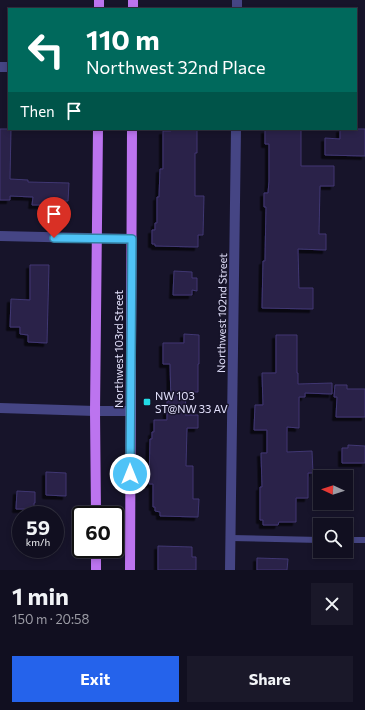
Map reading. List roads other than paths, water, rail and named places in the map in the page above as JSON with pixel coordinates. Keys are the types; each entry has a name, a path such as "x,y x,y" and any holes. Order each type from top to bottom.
{"main road":[{"name":"Northwest 103rd Street","path":"96,506 95,412 98,130"},
{"name":"Northwest 103rd Street","path":"130,570 132,130"},
{"path":"96,558 96,570"}],"street":[{"name":"Northwest 102nd Street","path":"230,570 236,130"},
{"path":"0,236 132,239"},
{"path":"0,408 95,412 130,411"}],"lane":[{"path":"231,538 313,540"},
{"path":"353,540 365,540"}],"place":[{"name":"NW 103 ST@NW 33 AV","path":"147,402"}]}
